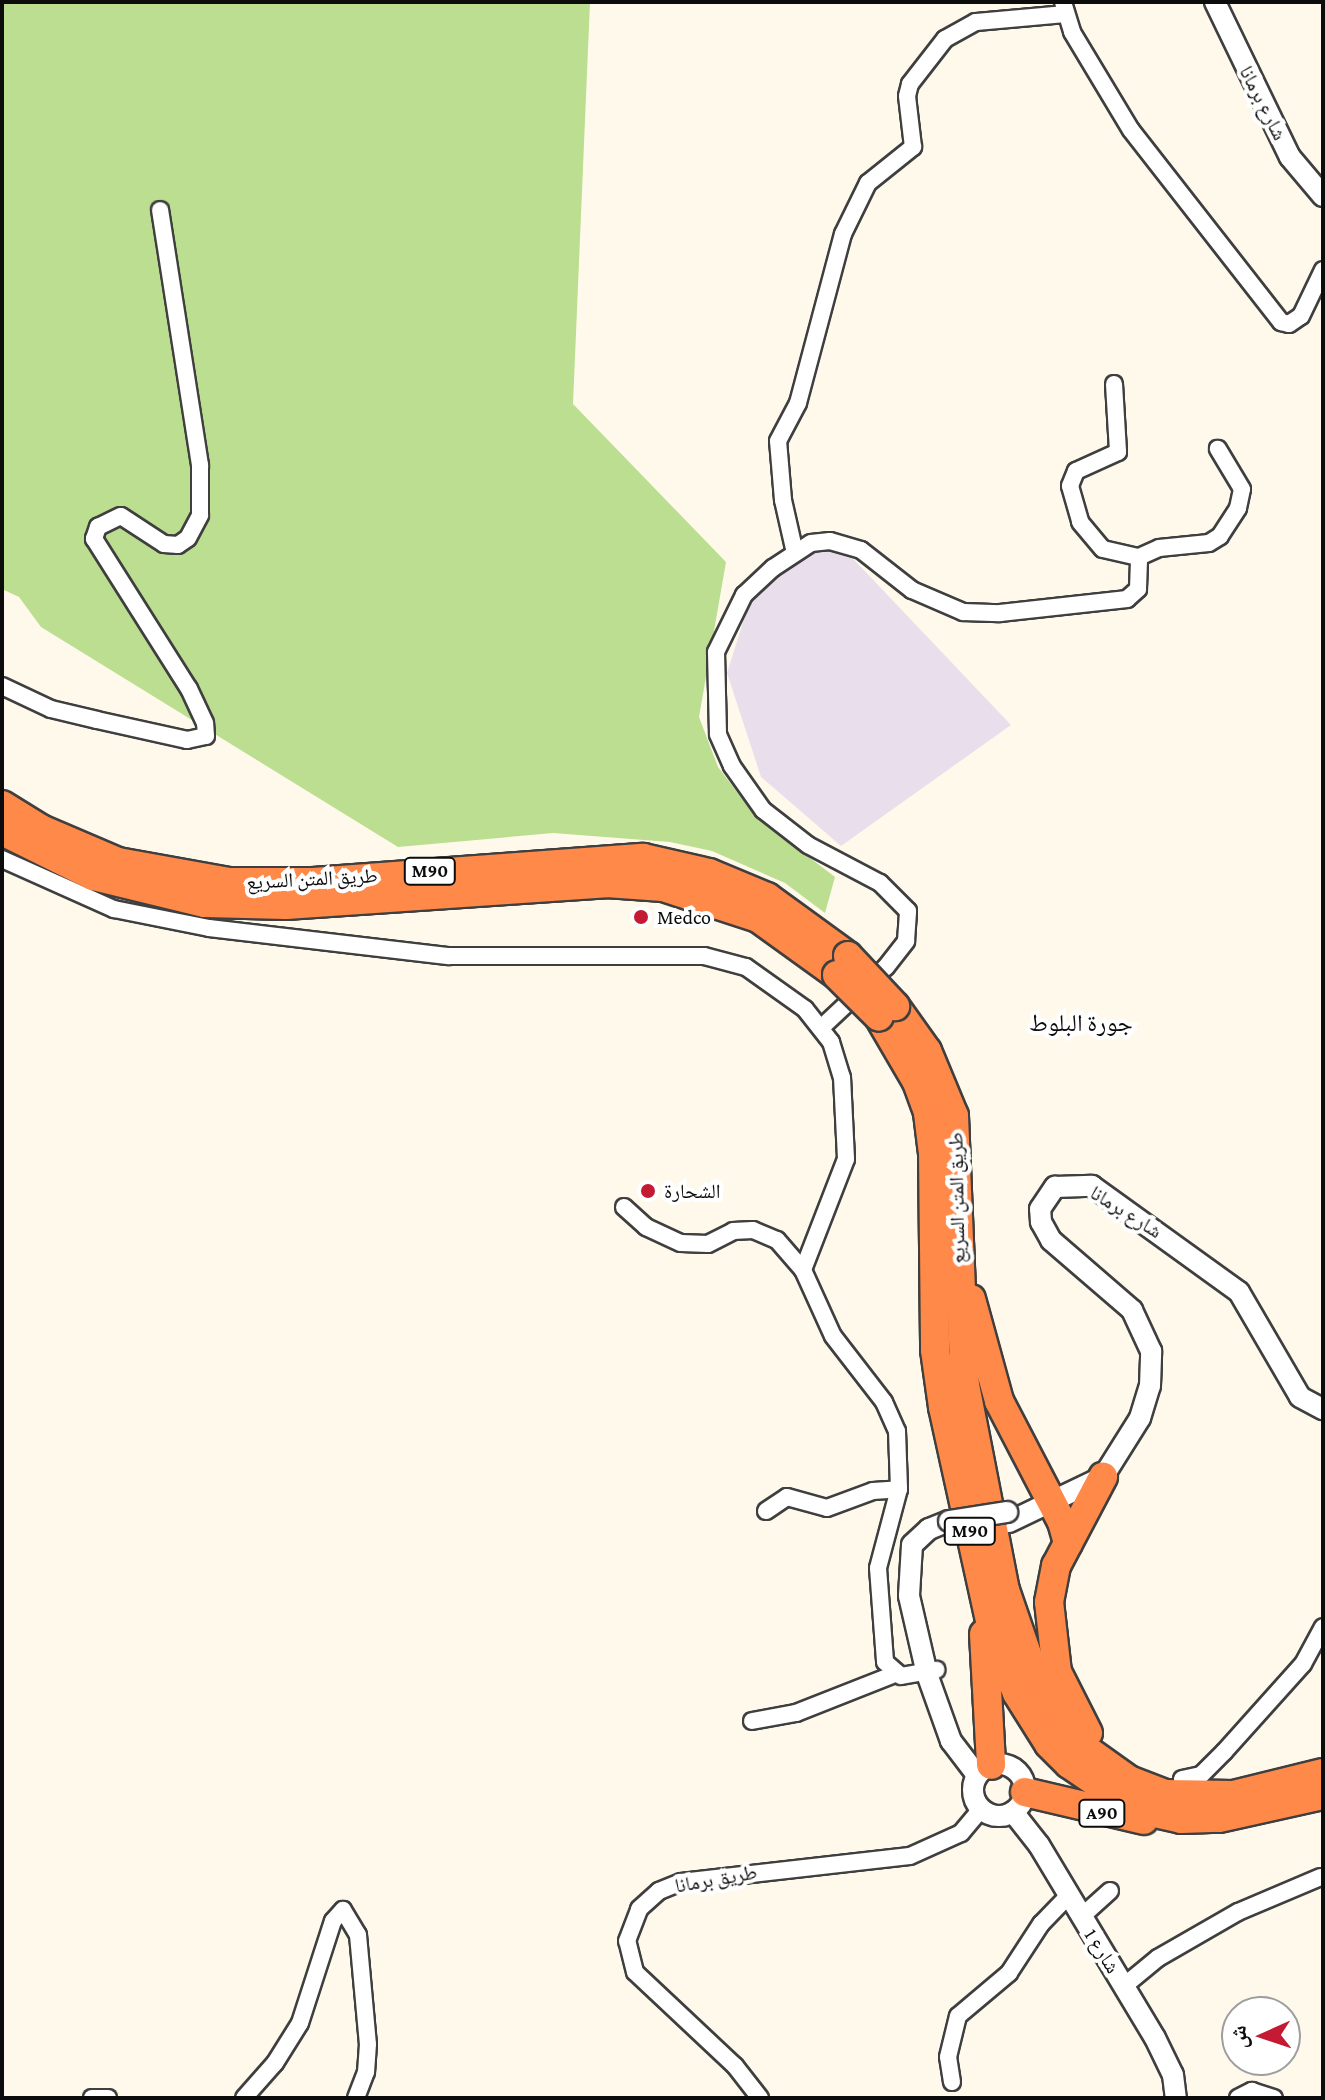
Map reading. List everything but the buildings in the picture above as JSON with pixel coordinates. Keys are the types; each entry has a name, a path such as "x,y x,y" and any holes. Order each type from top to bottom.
{"highway":[{"name":"طريق المتن السريع","path":"2,805 41,829 118,862 229,882 313,882 643,858 709,873 767,897 842,965 927,1051 954,1116 965,1385 1015,1630 1038,1686 1061,1724 1108,1768 1165,1794 1202,1797 1323,1773"},
{"name":"طريق المتن السريع","path":"2,831 93,876 205,903 286,905 606,883 663,887 758,918 842,965"},
{"name":"طريق المتن السريع","path":"887,1012 928,1113 933,1151 935,1350 985,1602 1002,1664 1049,1744 1122,1800 1181,1819 1247,1814 1323,1795"},
{"path":"958,1265 999,1401 1052,1503 1068,1543"},
{"path":"1103,1477 1068,1543 1050,1586 1051,1641 1069,1699 1108,1768"},
{"path":"984,1770 985,1602"},
{"name":"A90","path":"1019,1802 1134,1820 1181,1819"}],"street":[{"name":"شارع برمانا","path":"1215,2 1290,157 1323,196"},
{"path":"795,553 783,500 778,441 798,403 843,234 868,183 913,147 907,96 910,84 945,39 976,22 1065,8 1131,130 1281,322 1289,324 1301,316 1323,270"},
{"path":"2,686 51,709 187,740 206,736 205,723 189,689 94,539 98,527 121,516 164,544 178,545 188,538 200,515 200,465 160,210"},
{"path":"1114,384 1118,452 1076,471 1071,498 1096,544 1139,557 1159,548 1209,543 1231,522 1242,489 1218,449"},
{"path":"822,1027 886,967 906,941 910,925 902,900 808,845 763,810 732,766 718,734 716,652 726,626 744,595 811,543 849,545 912,590 963,612 1000,613 1127,599 1138,589 1139,557"},
{"path":"2,859 114,909 209,928 449,956 704,956 746,967 773,982 822,1027 842,1077 846,1159 803,1270"},
{"name":"شارع برمانا","path":"1103,1477 1140,1418 1150,1386 1151,1351 1132,1310 1046,1231 1040,1209 1055,1187 1092,1186 1239,1292 1300,1397 1323,1409"},
{"path":"624,1207 646,1227 681,1243 708,1244 733,1231 753,1230 777,1240 803,1270 833,1336 891,1415 899,1443 899,1489 883,1541 877,1596 882,1650 895,1674"},
{"path":"984,1770 973,1796 981,1809 993,1816 1019,1802 1015,1770 984,1770 956,1751 909,1596 908,1558 922,1533 951,1525 1013,1516 1052,1503 1103,1477"},
{"path":"766,1511 787,1497 827,1508 873,1491 899,1489"},
{"path":"1182,1779 1201,1775 1224,1752 1298,1670 1323,1627"},
{"path":"752,1721 796,1713 895,1674 932,1678"},
{"name":"شارع 1","path":"1019,1802 1068,1896 1166,2059 1176,2098"},
{"name":"طريق برمانا","path":"760,2098 735,2066 635,1972 627,1941 639,1909 659,1891 681,1882 910,1856 961,1833 981,1809"},
{"path":"1124,1986 1158,1958 1225,1919 1321,1877"},
{"path":"1081,1917 1110,1891"},
{"path":"952,2082 948,2057 958,2016 1009,1973 1041,1924 1068,1896"},
{"path":"244,2098 275,2063 300,2023 333,1921 343,1910 358,1935 368,2044 369,2060 356,2098"},
{"path":"1238,2098 1252,2091 1274,2098"},
{"path":"92,2098 108,2098"}],"shaded area":[{"path":"821,545 841,546 1011,725 841,846 761,777 727,673 751,597 776,571"}],"green space":[{"path":"2,2 590,2 573,404 726,562 699,717 718,767 756,817 835,877 825,913 785,883 712,851 670,842 553,833 398,847 41,627 19,597 2,589"}],"place":[{"name":"Medco","path":"641,917"},
{"name":"الشحارة","path":"648,1191"}],"district":[{"name":"جورة البلوط","path":"1081,1023"}]}
